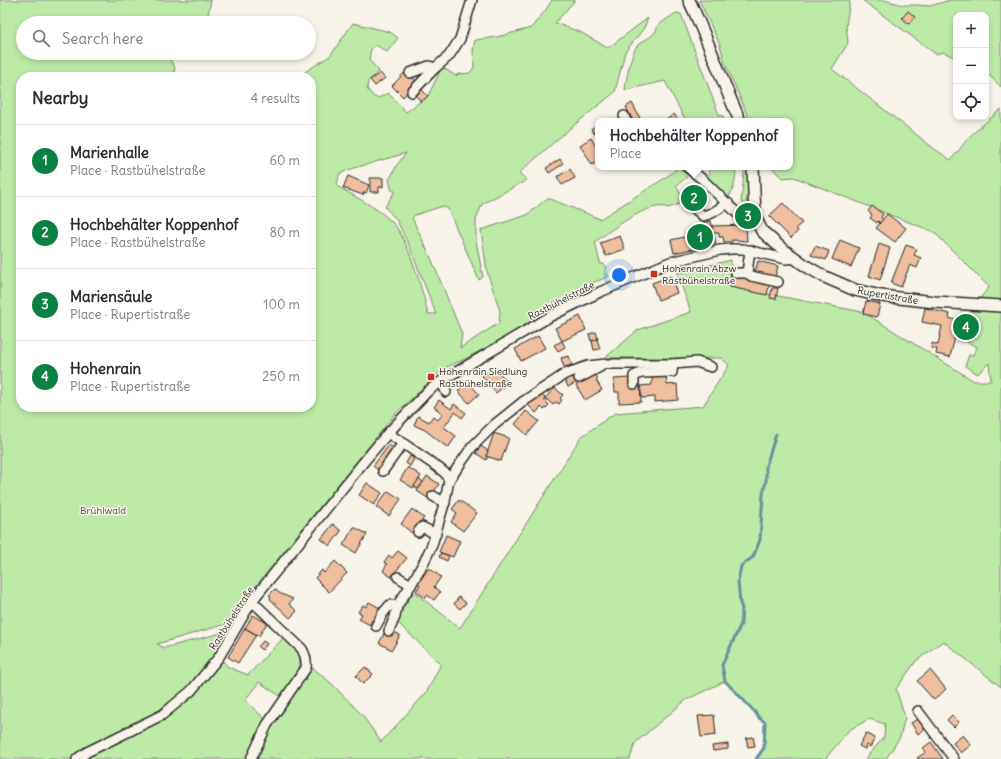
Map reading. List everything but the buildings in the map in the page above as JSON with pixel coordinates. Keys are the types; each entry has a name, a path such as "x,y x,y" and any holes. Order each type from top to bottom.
{"main road":[{"path":"689,0 706,36 720,76 739,118"},
{"name":"Rupertistraße","path":"753,170 755,217 762,231 796,258 825,277 865,292 909,300 1001,306"}],"street":[{"path":"412,92 449,56 460,39 472,0"},
{"path":"410,73 429,66 435,68"},
{"path":"690,170 702,179 741,217 758,224"},
{"path":"685,200 703,216 712,213 728,203"},
{"name":"Rastbühelstraße","path":"77,759 87,752 162,715 192,691 219,657 252,601 388,433 428,390 551,316 670,262 731,249 750,250 781,258 796,258"},
{"path":"747,274 750,250"},
{"path":"736,273 747,274 778,282"},
{"path":"389,631 395,617 396,606 411,585 424,562 436,534 447,503 449,480 472,447 494,425 524,401 565,374 588,366 606,364 673,364 697,362 711,366"},
{"path":"578,378 606,364"},
{"path":"634,384 634,376 641,373 672,372 673,364"},
{"path":"442,381 446,392"},
{"path":"388,433 445,472 449,480"},
{"path":"383,471 403,443"},
{"path":"433,496 447,503"},
{"path":"418,532 422,527 436,534"},
{"path":"398,577 411,585"},
{"path":"251,759 267,725 306,668 307,662 306,656 302,649 270,616 252,601"},
{"path":"376,626 383,613 390,605 396,606"},
{"path":"918,711 954,759"}],"green space":[{"name":"Brühlwald","path":"0,0 211,0 208,16 16,16 16,60 170,60 175,68 174,72 16,72 16,412 316,412 316,72 305,72 330,56 353,23 390,32 398,38 387,52 376,45 371,49 369,60 379,71 368,81 367,89 374,97 378,98 388,93 406,112 428,96 442,67 456,76 458,74 470,73 474,67 473,50 475,40 497,37 531,28 552,0 575,0 555,23 580,32 608,48 648,18 644,28 625,52 615,92 568,130 519,173 527,180 482,204 476,220 476,241 483,277 479,280 448,209 443,206 415,215 412,218 431,258 462,334 460,348 499,323 500,311 487,271 481,230 527,215 548,198 600,219 675,170 684,170 689,175 676,186 683,198 679,204 668,208 652,208 643,211 623,222 595,242 600,263 605,265 608,277 592,283 588,293 465,359 444,368 395,414 256,586 233,622 157,644 164,648 225,632 227,633 201,674 192,695 211,675 221,659 228,667 248,675 284,637 294,647 299,655 299,667 293,679 280,696 259,682 245,700 265,719 249,750 256,755 277,716 313,668 331,683 363,716 381,742 426,693 441,664 398,623 404,606 414,592 460,628 581,437 615,413 703,406 729,365 721,358 605,358 638,330 691,312 677,273 731,260 730,287 863,312 974,381 991,381 989,363 978,374 965,366 969,355 973,355 977,347 967,342 969,329 973,321 965,318 989,287 934,232 794,177 782,178 774,170 793,170 793,118 749,118 725,63 720,45 699,0 850,0 846,26 848,43 832,69 951,160 970,136 1001,109 1001,687 943,641 916,661 896,689 905,717 900,737 886,759 865,759 884,737 885,724 869,719 849,730 825,759 756,759 764,748 765,722 759,718 725,681 686,700 635,743 630,759 0,759","holes":["406,153 397,165 389,180 392,191 395,191 385,207 396,219 409,245 436,314 428,314 414,264 397,228 391,221 378,211 337,186 339,174"]},
{"path":"862,0 884,0 903,5 930,6 950,0 1001,0 1001,87 989,75 989,12 953,12 953,57 943,52 936,54"},
{"path":"676,13 681,14 719,115 723,116 723,118 684,118 665,81 625,90 629,66 636,47 655,32 658,25"},
{"path":"735,170 736,176 728,199 706,176 708,176 709,171"},
{"path":"744,170 747,170 749,184 746,205 741,202"}],"waterway":[{"path":"727,683 725,681 722,665 741,624 742,609 738,581 741,566 753,557 760,540 763,494 766,481 766,466 776,434"},
{"path":"728,684 759,718 765,722 764,748 756,759"}],"place":[{"name":"Hochbehälter Koppenhof","path":"694,198"},
{"name":"Mariensäule","path":"748,216"},
{"name":"Marienhalle","path":"700,237"},
{"name":"Hohenrain Abzw Rastbühelstraße","path":"654,274"},
{"name":"Hohenrain","path":"966,327"},
{"name":"Hohenrain Siedlung Rastbühelstraße","path":"431,377"}]}
